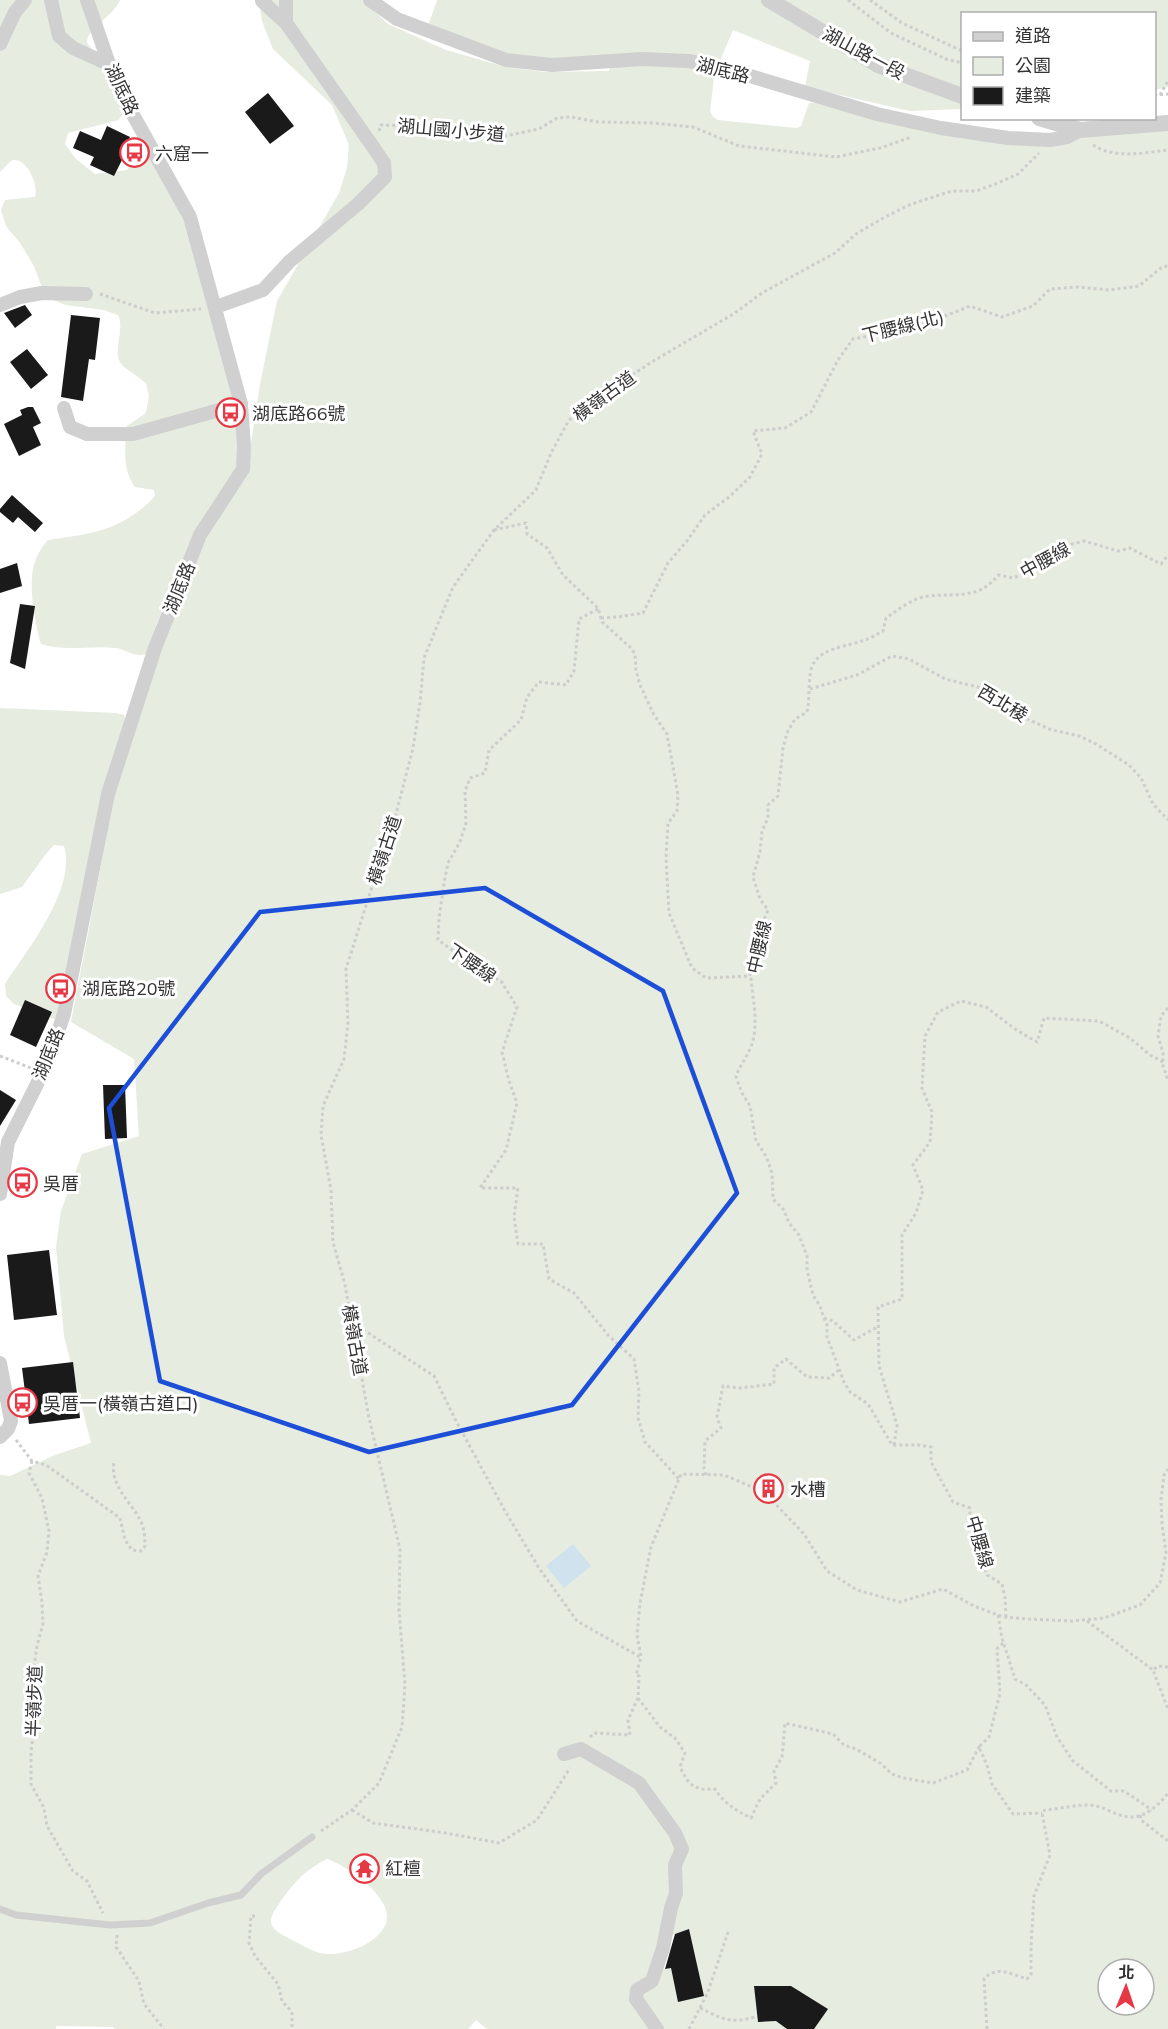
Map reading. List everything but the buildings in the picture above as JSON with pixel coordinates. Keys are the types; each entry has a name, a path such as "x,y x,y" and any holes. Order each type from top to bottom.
{"street":[{"path":"0,44 15,12 24,0"},
{"path":"51,0 59,36 73,48 110,65"},
{"name":"湖底路","path":"0,1194 8,1143 47,1064 64,1014 108,794 154,648 200,535 243,469 241,404 190,217 132,112 110,65 87,0"},
{"path":"286,0 286,23"},
{"name":"湖底路","path":"370,0 397,19 506,60 552,65 642,59 688,61 720,67 877,114 941,128 1008,138 1050,140 1067,137 1080,130"},
{"name":"湖山路一段","path":"769,0 878,65 961,95"},
{"path":"216,307 263,290 290,261 358,204 385,177 384,163 286,23 262,1"},
{"path":"1046,120 1080,130 1168,123"},
{"path":"0,305 21,297 42,293 86,294"},
{"path":"64,408 70,427 87,434 133,434 241,404"},
{"path":"0,1363 11,1421 4,1433"},
{"path":"564,1754 580,1749 639,1783 675,1833 682,1849 675,1865 676,1893 663,1948 651,1981 638,1990 636,1999 657,2029"}],"lane":[{"path":"0,1909 16,1915 114,1925 150,1923 208,1903 241,1895 261,1875 312,1837"}],"path":[{"path":"848,0 891,33 946,59 961,63"},
{"path":"870,0 902,23 961,50"},
{"path":"1160,95 1168,81"},
{"path":"1156,95 1168,94"},
{"name":"湖山國小步道","path":"383,138 379,128 387,124 421,126 449,132 486,129 505,136 539,129 557,118 571,117 598,122 653,123 693,127 740,146 836,157 880,148 941,128"},
{"path":"1080,130 1088,142 1102,151 1119,154 1168,150"},
{"name":"橫嶺古道","path":"312,1837 352,1810 379,1783 402,1727 405,1684 399,1610 400,1549 369,1418 345,1285 333,1242 331,1190 321,1135 323,1106 344,1059 348,1023 346,969 380,867 401,792 414,737 424,658 453,587 494,530 536,490 551,453 569,420 601,395 735,313 762,293 835,253 856,234 909,205 952,191 975,191 1018,174 1050,140"},
{"name":"下腰線(北)","path":"601,618 617,618 643,613 668,563 705,515 750,477 762,454 753,431 785,428 811,412 838,360 853,339 942,318 970,306 1002,317 1033,306 1050,289 1078,287 1109,290 1139,286 1162,267 1168,266"},
{"path":"86,294 102,294 155,313 216,307"},
{"path":"494,530 526,523 527,534 547,548 563,575 598,609 602,622 635,654 640,685 654,716 667,734 678,795 677,810 668,823 666,858 669,914 692,968 706,978 749,976"},
{"name":"中腰線","path":"1006,1617 1002,1584 987,1575 970,1520 970,1508 953,1502 931,1462 931,1448 919,1445 892,1445 868,1404 850,1392 844,1382 826,1337 827,1325 813,1295 807,1270 807,1256 799,1235 789,1223 784,1210 773,1199 772,1173 766,1156 756,1141 750,1106 742,1094 736,1077 740,1065 750,1050 754,1029 749,976 757,964 760,930 768,910 760,899 753,877 760,852 762,831 768,818 768,806 778,796 787,732 795,719 807,712 811,668 819,658 836,647 866,640 883,631 886,618 906,604 927,596 976,593 991,585 998,575 1013,578 1029,572 1046,561 1059,557 1072,544 1084,541 1118,551 1130,548 1161,564 1168,555"},
{"name":"下腰線","path":"598,609 579,619 574,671 566,685 539,682 527,697 521,720 489,750 485,773 470,778 465,791 466,823 460,842 448,863 441,899 438,940 483,972 501,981 517,1007 502,1052 517,1102 506,1150 480,1188 518,1188 514,1217 518,1244 543,1244 549,1279 574,1293 608,1335 634,1359 639,1391 638,1418 645,1443 679,1479"},
{"name":"西北稜","path":"810,689 857,675 892,656 909,659 945,679 982,688 1007,703 1017,714 1049,729 1079,736 1096,744 1128,765 1141,778 1153,804 1168,820"},
{"path":"894,1445 897,1425 879,1366 878,1307 902,1299 902,1235 916,1213 922,1190 913,1165 930,1142 932,1112 922,1088 925,1036 938,1012 961,1001 986,1007 1015,1029 1037,1041 1044,1018 1099,1022 1130,1038 1150,1055 1163,1061"},
{"path":"1168,1008 1161,1016 1158,1036 1168,1080"},
{"path":"0,1056 36,1070"},
{"path":"824,1318 833,1322 854,1340 879,1326"},
{"path":"353,1323 434,1376 505,1511 539,1568 577,1621 641,1657"},
{"path":"706,1475 704,1469 705,1442 722,1428 717,1417 723,1386 740,1388 774,1384 774,1368 786,1359 807,1377 829,1378 840,1369"},
{"path":"4,1433 32,1461 46,1465 120,1518 125,1540 132,1550 141,1551 145,1546 141,1519 127,1502 116,1483 114,1462"},
{"name":"半嶺步道","path":"32,1461 29,1473 42,1498 49,1531 47,1552 38,1576 43,1624 33,1673 37,1705 31,1752 31,1784 44,1808 47,1827 73,1871 87,1881 114,1925 116,1947 139,1981 144,2004 164,2029"},
{"path":"352,1810 373,1823 499,1843 537,1820 557,1791 580,1749 594,1733 630,1735 628,1720 638,1698 639,1676 636,1675 641,1657 637,1635 640,1603 651,1547 681,1474 724,1475 764,1492 804,1534 826,1571 858,1590 900,1602 943,1589 974,1606 1006,1617 1063,1621 1104,1618 1140,1605 1160,1583 1166,1553 1162,1524 1162,1491 1164,1475 1168,1469"},
{"path":"998,1614 1003,1642 1015,1679 1026,1685 1045,1705 1058,1737 1074,1761 1111,1791 1125,1791 1152,1810"},
{"path":"1086,1620 1153,1671 1168,1709"},
{"path":"1003,1642 997,1649 1000,1693 989,1737 979,1747 992,1784 1013,1814 1042,1813 1045,1810 1087,1805 1100,1806 1128,1817 1152,1810 1168,1793"},
{"path":"1153,1671 1158,1666 1168,1667"},
{"path":"638,1698 660,1727 675,1738 685,1753 680,1767 687,1782 700,1790 715,1789 722,1800 733,1809 751,1818 760,1799 776,1783 774,1771 782,1757 785,1722 833,1734 844,1745 880,1763 892,1774 933,1783 967,1770 979,1747 980,1749"},
{"path":"987,2029 984,1979 987,1975 996,1971 1004,1971 1027,1979 1031,1975 1034,1896 1050,1856 1042,1813"},
{"path":"1140,1815 1141,1820 1168,1841"},
{"path":"255,1916 252,1916 249,1943 255,1956 278,1984 282,2001 292,2012 292,2029"},
{"path":"689,2029 708,1992 728,1932"},
{"path":"700,2008 728,2021 741,2021 755,2017"}],"highlighted area":[{"path":"485,888 663,991 737,1193 572,1405 369,1452 160,1381 109,1108 260,912"}],"green space":[{"path":"0,0 120,0 88,37 87,42 105,72 123,111 119,120 68,133 65,144 76,159 95,174 127,170 136,158 145,155 153,161 185,216 234,402 239,467 197,533 157,623 147,654 143,655 116,648 60,648 41,644 37,627 32,596 33,569 39,553 48,540 93,532 119,523 155,496 154,490 135,487 126,466 127,426 146,413 149,396 146,383 119,361 120,321 118,315 104,310 66,305 53,300 42,288 34,266 6,226 1,210 5,200 35,197 36,193 31,173 20,161 12,160 0,172"},
{"path":"259,0 362,0 388,24 446,50 506,67 544,72 609,71 611,63 682,65 715,70 710,111 718,120 797,128 801,126 809,103 821,102 991,140 1168,130 1168,2029 487,2029 476,2020 468,2029 114,2029 113,2027 56,2026 56,2029 0,2029 0,1475 10,1476 55,1455 91,1443 64,1336 56,1247 61,1211 82,1154 139,1136 134,1059 71,1022 114,797 158,653 204,537 247,469 260,384 277,301 339,193 347,168 349,145 332,105 273,49 262,21","holes":["327,1859 342,1866 366,1883 379,1896 387,1914 386,1924 372,1940 350,1951 324,1954 278,1932 273,1928 271,1919 283,1898 302,1876","689,1930 695,1963 664,1969 665,1954 672,1935","695,1963 704,1996 678,2001 671,1969","754,1986 790,1986 780,2021 758,2022"]},
{"path":"437,0 1168,0 1168,87 1156,90 1156,12 961,12 961,109 910,111 805,87 810,61 733,30 720,61 553,59 508,55 428,26"},
{"path":"0,708 116,713 124,715 125,718 60,1013 54,1019 14,1004 6,996 5,984 37,937 57,900 66,863 64,846 54,845 22,887 0,894"}],"water":[{"path":"573,1544 591,1566 564,1588 546,1566"}],"place":[{"name":"六窟一","path":"134,153"},
{"name":"湖底路66號","path":"231,413"},
{"name":"湖底路20號","path":"61,988"},
{"name":"吳厝","path":"22,1183"},
{"name":"吳厝一(橫嶺古道口)","path":"22,1403"},
{"name":"水槽","path":"769,1489"},
{"name":"紅檀","path":"364,1868"}]}
